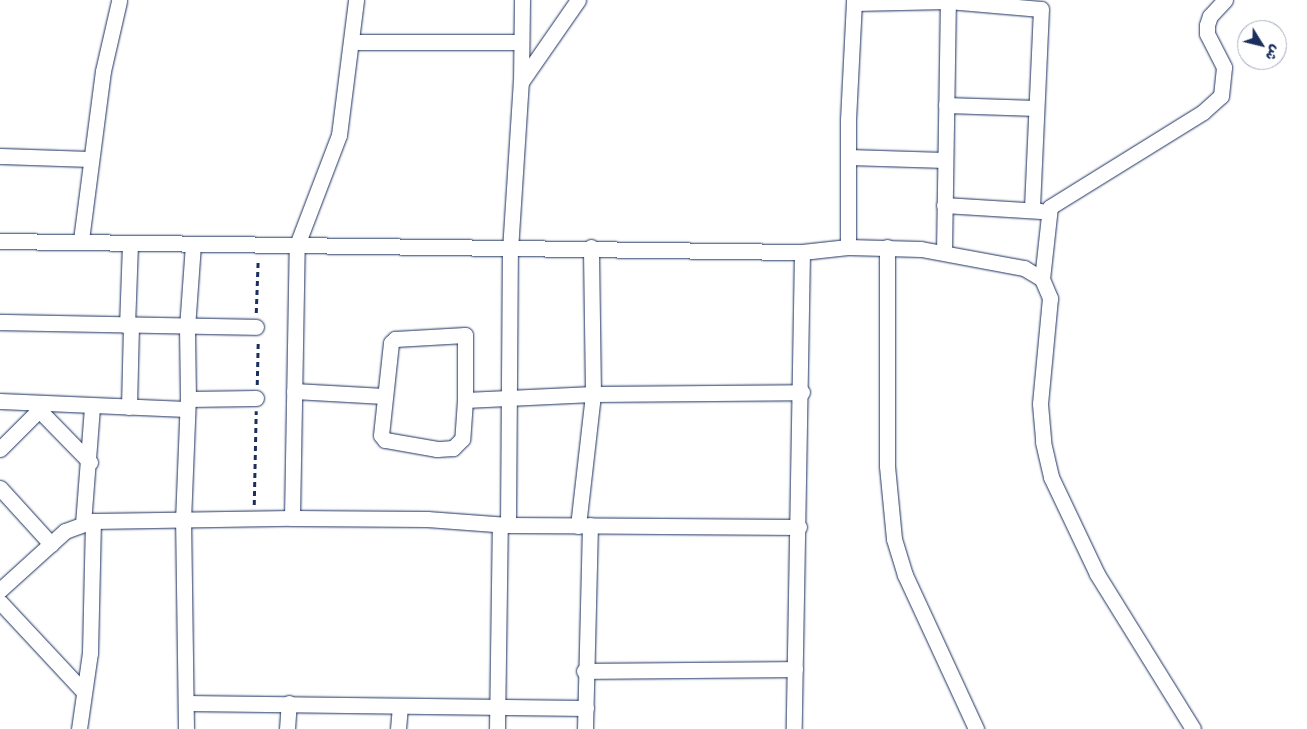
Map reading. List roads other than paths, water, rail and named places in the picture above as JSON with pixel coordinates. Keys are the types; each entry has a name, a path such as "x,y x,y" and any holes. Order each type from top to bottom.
{"street":[{"path":"292,518 297,245 339,135 356,0"},
{"path":"497,729 496,706 510,397 510,250 521,82 522,0"},
{"path":"521,82 578,0"},
{"path":"1192,729 1098,574 1051,477 1043,442 1040,404 1050,298 1042,279 1048,212 1063,197 1203,112 1221,96 1224,67 1207,34 1207,25 1210,16 1226,0"},
{"path":"81,240 90,159 98,121 103,71 119,1"},
{"path":"848,247 848,157 854,1 948,1 1041,9 1032,210"},
{"path":"944,252 948,1"},
{"path":"352,42 521,42"},
{"path":"946,106 1036,108"},
{"path":"0,156 90,159"},
{"path":"848,157 945,160"},
{"path":"944,206 1048,212"},
{"path":"0,241 81,240 130,244 413,244 510,250 591,247 802,252 848,247 888,246 944,252 1024,268 1042,279"},
{"path":"129,407 130,244"},
{"path":"186,729 183,521 187,404 187,328 193,244"},
{"path":"888,246 887,466 894,539 905,575 976,729"},
{"path":"585,729 584,525 592,394 591,247"},
{"path":"794,729 802,392 802,252"},
{"path":"0,322 187,328 256,327"},
{"path":"459,333 464,335 467,340 462,439 453,448 437,449 385,440 381,435 384,396 389,349 395,339 459,333"},
{"path":"294,391 384,396"},
{"path":"465,400 592,394 802,392"},
{"path":"0,401 42,407 129,407 256,398"},
{"path":"79,729 90,653 88,522 92,406"},
{"path":"0,449 42,407"},
{"path":"42,407 90,462"},
{"path":"0,488 51,544"},
{"path":"0,590 65,532 88,522 292,518 427,520 504,525 799,527"},
{"path":"0,602 84,692"},
{"path":"584,672 796,669"},
{"path":"186,703 586,708"},
{"path":"287,729 289,703"},
{"path":"398,729 400,706"}]}
